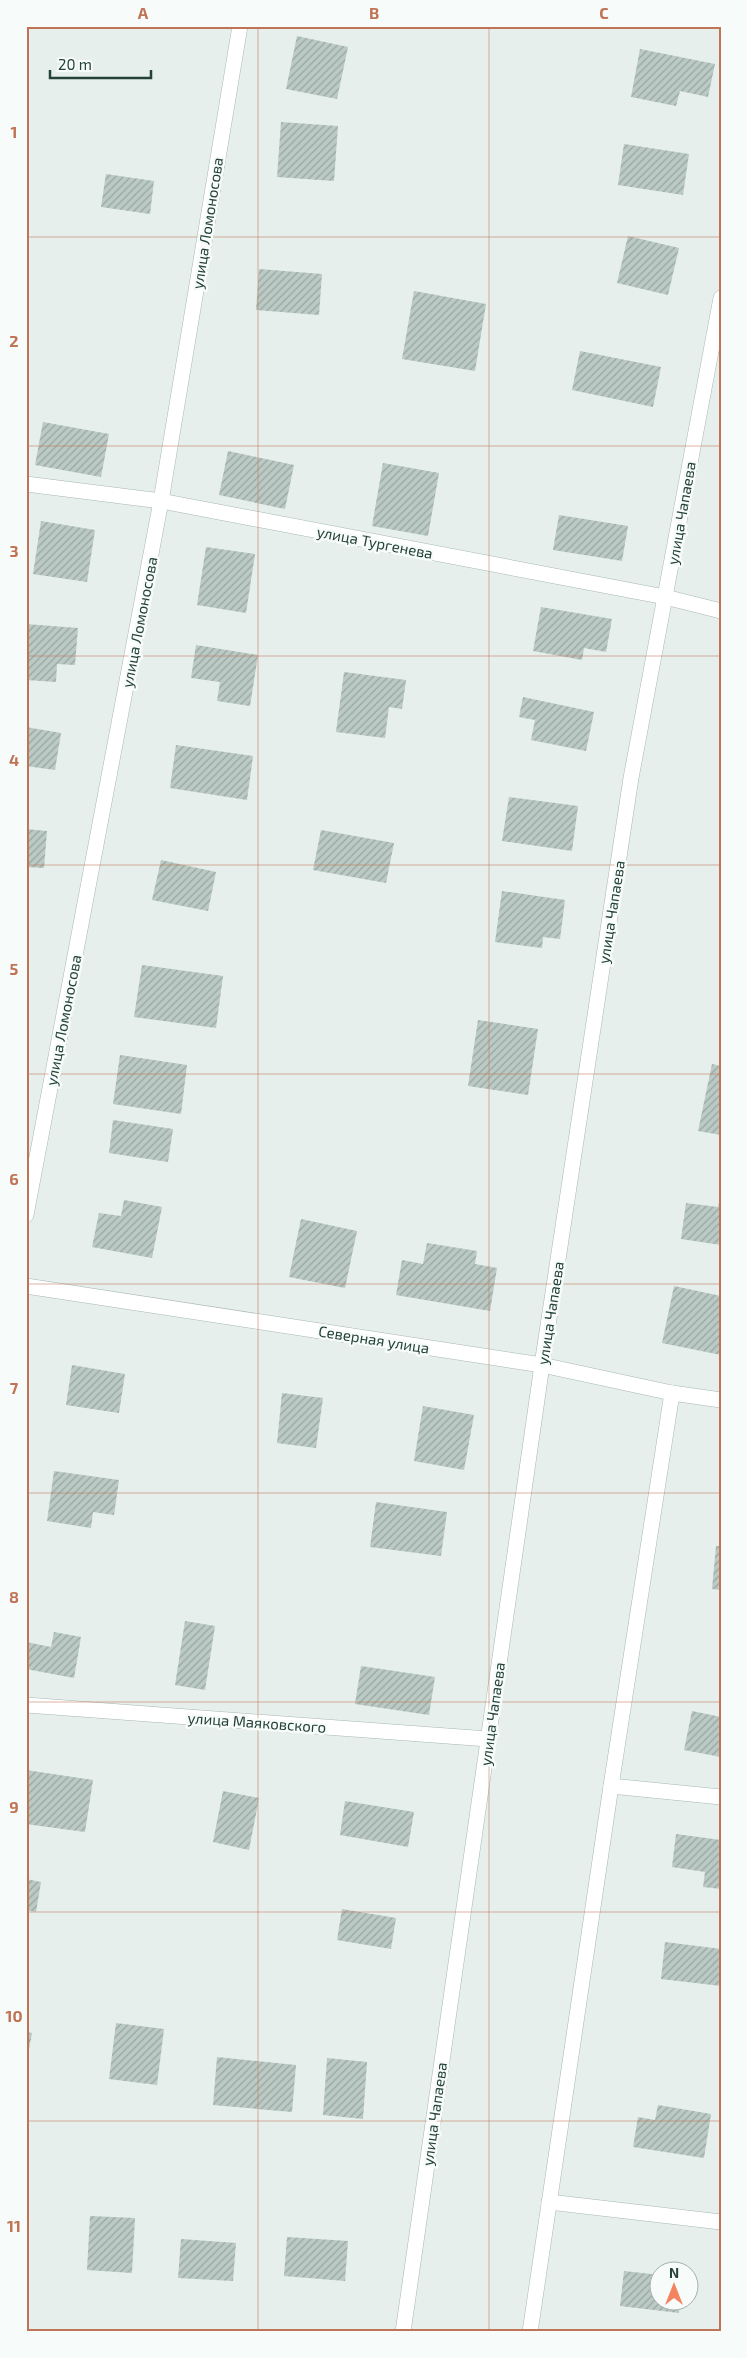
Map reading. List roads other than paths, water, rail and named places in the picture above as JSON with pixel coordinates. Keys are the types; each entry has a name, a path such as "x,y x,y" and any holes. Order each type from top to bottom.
{"street":[{"name":"улица Ломоносова","path":"26,1215 161,501 240,26"},
{"name":"улица Чапаева","path":"403,2332 542,1365 631,778 721,298"},
{"name":"улица Тургенева","path":"26,484 161,501 665,597 721,611"},
{"name":"Северная улица","path":"26,1286 542,1365 672,1393 721,1400"},
{"path":"530,2332 611,1786 672,1393"},
{"name":"улица Маяковского","path":"26,1705 488,1739"},
{"path":"611,1786 721,1797"},
{"path":"549,2202 721,2222"}]}
